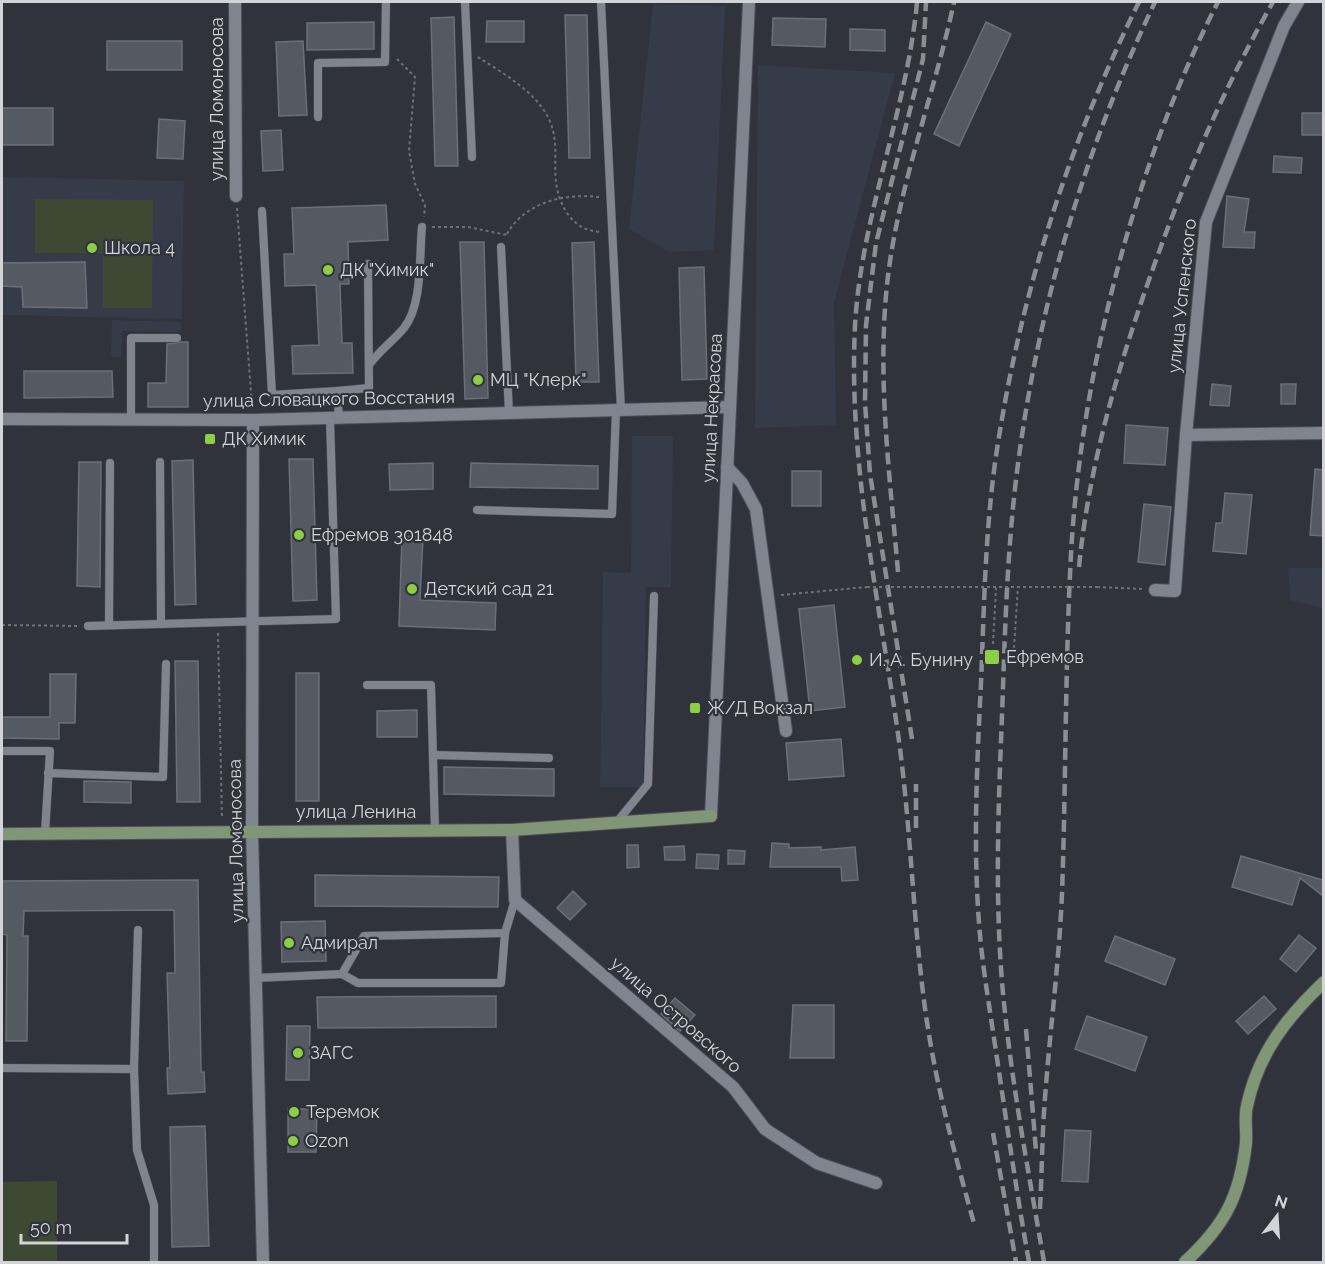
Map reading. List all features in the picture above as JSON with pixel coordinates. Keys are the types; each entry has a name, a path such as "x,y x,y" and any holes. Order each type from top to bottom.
{"main road":[{"name":"улица Ленина","path":"2,834 512,830 711,816"},
{"path":"1185,1263 1211,1239 1227,1213 1238,1187 1246,1142 1246,1107 1260,1066 1280,1028 1323,982"}],"street":[{"name":"улица Ломоносова","path":"235,2 236,196"},
{"name":"улица Некрасова","path":"711,816 749,2"},
{"name":"улица Успенского","path":"1155,590 1175,591 1186,435 1206,222 1284,26 1298,2"},
{"name":"улица Словацкого Восстания","path":"2,419 253,420 730,407"},
{"name":"улица Ломоносова","path":"253,420 252,831 263,1263"},
{"path":"1186,435 1323,433"},
{"path":"727,467 742,483 756,509 786,731"},
{"path":"512,830 515,900"},
{"name":"улица Островского","path":"515,900 733,1087 765,1129 817,1163 876,1183"}],"lane":[{"path":"318,117 318,63 385,62 386,2"},
{"path":"465,2 472,157"},
{"path":"477,510 612,514 619,410 601,2"},
{"path":"262,211 272,395 369,387 368,264"},
{"path":"369,365 405,327 413,309 419,280 422,227"},
{"path":"501,247 509,413"},
{"path":"131,420 131,338 177,338"},
{"path":"88,626 336,619 334,418 337,391"},
{"path":"160,462 161,624"},
{"path":"109,625 110,463"},
{"path":"616,823 648,784 654,596"},
{"path":"48,773 164,777 166,664"},
{"path":"367,685 431,685 435,830"},
{"path":"2,751 50,751 45,833"},
{"path":"433,755 549,758"},
{"path":"256,978 342,974 358,983 501,983 505,933 515,900"},
{"path":"138,930 134,1069 137,1150 154,1205 154,1263"},
{"path":"342,974 364,936 505,933"},
{"path":"2,1068 134,1069"}],"path":[{"path":"385,48 415,77 409,151 415,184 425,205 422,227 468,227 507,235"},
{"path":"467,50 504,74 539,103 551,125 554,176 558,199 571,219 585,231 613,234"},
{"path":"236,196 253,420"},
{"path":"501,247 515,220 530,208 558,199 611,198"},
{"path":"1014,648 1018,586"},
{"path":"768,596 867,587 996,588 1018,586 1155,590"},
{"path":"993,644 996,588"},
{"path":"218,622 222,831"},
{"path":"2,625 88,626"}],"shaded area":[{"path":"653,4 725,6 714,250 670,252 629,229"},
{"path":"758,65 895,73 834,303 836,425 755,428"},
{"name":"Школа 4","path":"2,177 184,181 182,319 2,315"},
{"path":"112,320 181,322 181,332 122,331 121,357 111,357"},
{"path":"632,436 673,436 671,587 646,587 643,787 600,787 603,572 631,573"},
{"path":"1288,568 1323,568 1323,608 1290,600"}],"green space":[{"path":"35,199 153,200 152,308 103,308 103,253 35,253"},
{"path":"57,1181 57,1262 2,1262 2,1182"}],"building":[{"path":"565,15 587,15 590,158 569,158"},
{"path":"454,17 458,166 435,166 431,18"},
{"path":"773,18 826,19 825,47 772,45"},
{"path":"487,21 524,21 524,42 486,42"},
{"path":"374,22 374,49 307,50 307,23"},
{"path":"986,22 1011,34 959,146 934,134"},
{"path":"850,29 885,30 885,51 850,50"},
{"path":"107,41 182,41 182,70 107,70"},
{"path":"303,41 307,115 279,116 276,42"},
{"path":"2,108 53,108 53,145 2,145"},
{"path":"1302,113 1323,113 1323,135 1302,135"},
{"path":"159,119 185,121 183,159 157,158"},
{"path":"281,130 283,170 263,171 261,131"},
{"path":"1274,156 1302,158 1301,173 1273,172"},
{"path":"1227,196 1249,199 1244,232 1255,232 1254,248 1223,247"},
{"name":"ДК \"Химик\"","path":"386,205 388,240 348,242 349,284 340,284 342,343 352,343 353,373 293,374 292,346 319,345 316,285 285,286 284,254 294,254 292,208"},
{"path":"460,242 484,242 488,398 465,399"},
{"path":"594,242 599,382 576,382 572,243"},
{"path":"85,262 87,308 23,307 22,287 2,286 2,263"},
{"path":"704,267 707,379 682,380 679,268"},
{"path":"188,342 188,407 148,407 148,383 166,383 167,344"},
{"path":"24,371 112,371 113,397 24,398"},
{"path":"1212,384 1231,386 1229,406 1210,405"},
{"path":"1281,384 1296,384 1295,404 1281,404"},
{"path":"1126,425 1168,428 1165,465 1124,463"},
{"path":"289,459 313,459 317,600 293,601"},
{"path":"193,460 196,604 175,605 172,461"},
{"path":"79,462 101,462 100,587 77,586"},
{"path":"433,463 433,489 390,490 389,464"},
{"path":"471,463 598,466 598,489 470,487"},
{"path":"1315,469 1323,470 1323,536 1310,535"},
{"path":"792,471 821,471 821,506 792,506"},
{"path":"1225,493 1252,495 1246,554 1213,551 1216,523 1222,523"},
{"path":"1144,504 1171,507 1165,565 1138,562"},
{"path":"402,536 423,537 420,600 496,603 495,630 399,626"},
{"path":"834,605 845,707 810,711 799,609"},
{"path":"175,661 198,661 200,802 177,802"},
{"path":"296,673 319,673 319,801 296,801"},
{"path":"50,674 76,674 75,723 59,723 59,739 2,738 2,717 50,717"},
{"path":"417,710 417,737 377,737 377,711"},
{"path":"841,739 844,776 789,780 786,743"},
{"path":"444,767 554,769 554,796 444,794"},
{"path":"84,781 131,782 131,803 84,802"},
{"path":"772,843 789,844 789,848 821,847 821,850 855,847 858,880 842,881 841,867 770,867"},
{"path":"627,845 638,845 639,867 627,868"},
{"path":"684,846 685,860 665,860 664,847"},
{"path":"728,850 745,851 744,864 728,864"},
{"path":"697,854 719,855 718,869 696,868"},
{"path":"1241,856 1323,880 1323,896 1300,878 1292,905 1232,887"},
{"path":"315,875 499,877 498,907 315,906"},
{"path":"198,880 201,1072 204,1072 205,1092 168,1094 167,1068 170,1068 167,973 175,973 174,910 24,911 23,936 28,936 27,1041 6,1041 7,935 2,934 2,881"},
{"path":"573,891 586,904 570,920 557,908"},
{"path":"325,921 326,961 282,962 281,922"},
{"path":"1299,935 1316,948 1296,972 1280,959"},
{"path":"1115,936 1175,959 1165,985 1105,961"},
{"path":"496,996 496,1027 318,1028 317,997"},
{"path":"1264,996 1276,1009 1248,1034 1236,1021"},
{"path":"675,998 695,1015 680,1031 661,1014"},
{"path":"793,1005 834,1005 834,1058 790,1058"},
{"path":"1087,1016 1147,1037 1135,1071 1075,1049"},
{"name":"ЗАГС","path":"287,1026 310,1026 309,1080 286,1080"},
{"path":"288,1109 317,1109 316,1152 288,1152"},
{"path":"205,1126 209,1246 172,1247 170,1127"},
{"path":"1065,1130 1091,1131 1088,1182 1062,1181"}],"railway":[{"path":"917,2 904,83 875,203 859,285 855,326 856,430 867,534 903,774 929,1036 953,1146 975,1227"},
{"path":"912,739 870,474 865,403 866,325 876,243 923,59 926,2"},
{"path":"898,572 884,393 883,357 887,285 907,178 954,2"},
{"path":"1029,1262 986,984 977,893 977,773 989,518 995,463 1017,343 1049,226 1089,113 1139,2"},
{"path":"1044,1262 1013,1076 999,939 999,790 1011,527 1027,404 1052,286 1086,170 1130,57 1155,2"},
{"path":"1040,1209 1044,1112 1062,894 1071,554 1077,485 1087,414 1100,342 1117,270 1138,200 1161,131 1188,65 1218,2"},
{"path":"1079,567 1083,532 1103,430 1143,297 1170,221 1201,146 1235,73 1273,2"},
{"path":"916,784 916,828"},
{"path":"1026,1029 1036,1151"},
{"path":"993,1133 1016,1262"}],"place":[{"name":"Школа 4","path":"92,248"},
{"name":"ДК \"Химик\"","path":"328,270"},
{"name":"МЦ \"Клерк\"","path":"478,380"},
{"name":"ДК Химик","path":"210,439"},
{"name":"Ефремов 301848","path":"299,535"},
{"name":"Детский сад 21","path":"412,589"},
{"name":"Ефремов","path":"992,657"},
{"name":"И. А. Бунину","path":"857,660"},
{"name":"Ж/Д Вокзал","path":"695,708"},
{"name":"Адмирал","path":"289,943"},
{"name":"ЗАГС","path":"298,1053"},
{"name":"Теремок","path":"294,1112"},
{"name":"Ozon","path":"293,1141"}]}
